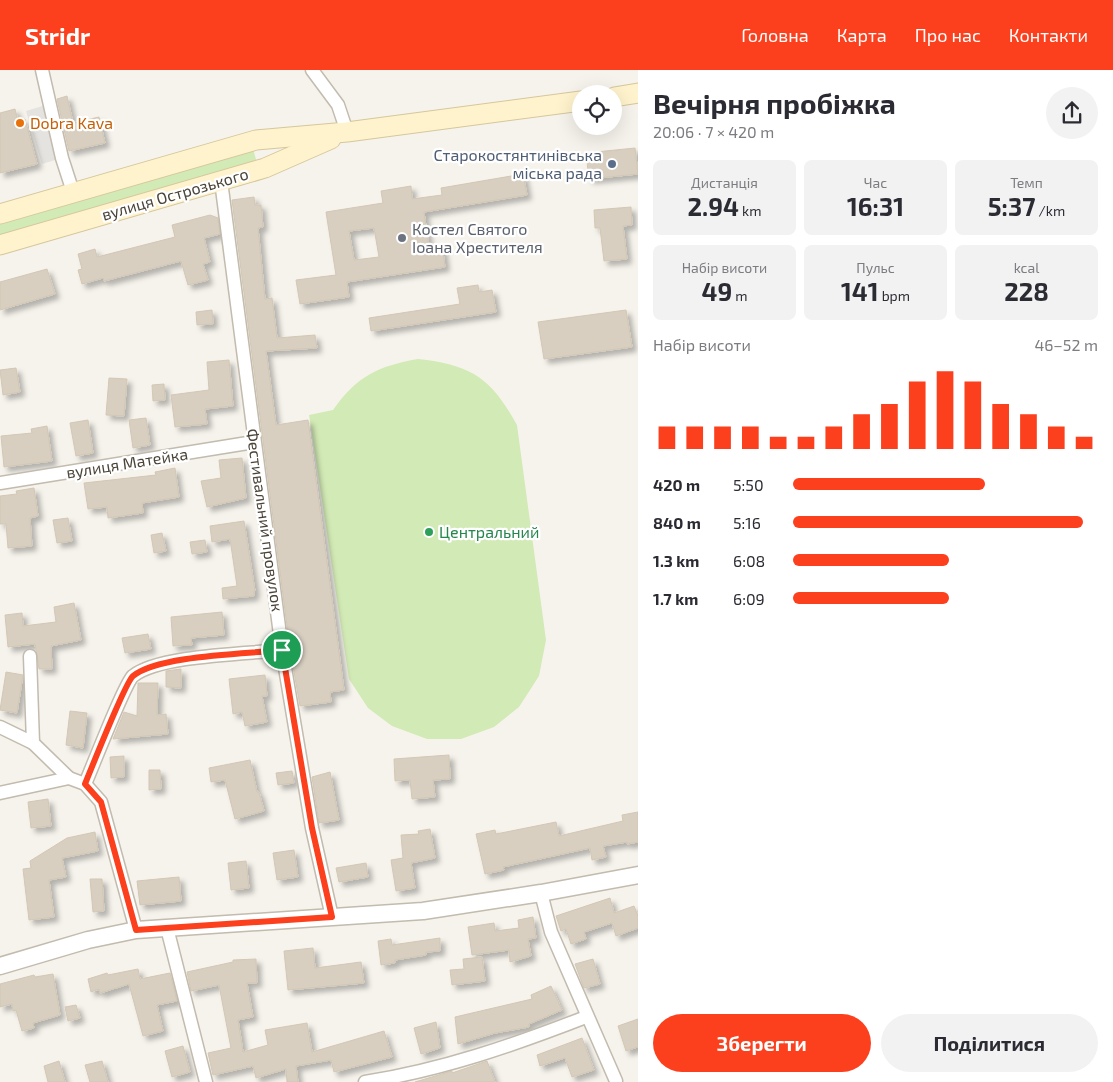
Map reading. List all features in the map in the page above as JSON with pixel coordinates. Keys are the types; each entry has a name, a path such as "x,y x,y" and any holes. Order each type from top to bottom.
{"main road":[{"path":"622,96 638,93"},
{"name":"вулиця Острозького","path":"0,214 256,140 347,132 572,102"},
{"name":"вулиця Острозького","path":"0,245 265,168 347,132"},
{"path":"256,140 263,144 267,152 268,160 265,168"}],"street":[{"path":"42,70 62,158 73,192"},
{"path":"312,70 338,105 347,132"},
{"name":"Фестивальний провулок","path":"221,181 254,442 273,567 282,650 312,828 332,917"},
{"name":"вулиця Матейка","path":"0,483 254,442"},
{"path":"85,784 132,678 149,667 181,661 282,650"},
{"path":"30,656 33,744"},
{"path":"0,727 33,744 69,778 85,784 101,802 136,930"},
{"path":"0,793 69,778"},
{"path":"0,966 88,940 136,930 423,911 541,893 638,874"},
{"path":"541,893 551,932 586,1016 616,1081"},
{"path":"167,928 206,1082"},
{"path":"365,1082 455,1063 541,1034 586,1016"}],"green space":[{"path":"252,145 257,163 0,238 0,220"},
{"name":"Центральний","path":"418,359 453,365 478,377 498,396 517,425 546,640 539,676 519,707 494,727 461,739 427,739 392,726 368,708 349,679 309,415 333,410 351,389 370,374 391,365"}],"shaded area":[{"path":"49,104 62,158 42,164 26,111"}],"building":[{"path":"67,96 73,123 99,117 105,143 69,151 57,99"},
{"path":"15,109 18,121 25,119 37,164 0,173 0,113"},
{"name":"Старокостянтинівська міська рада","path":"635,148 638,174 589,179 586,153"},
{"name":"Костел Святого Іоана Хрестителя","path":"523,174 527,195 424,212 429,247 442,245 445,267 347,282 349,297 300,304 296,280 336,275 326,212 383,203 381,191 411,186 412,199 442,195 441,188","holes":["374,228 379,257 354,260 349,231"]},
{"path":"254,197 255,205 261,205 263,227 258,228 265,299 272,298 277,338 315,335 317,348 266,351 276,425 308,420 344,690 330,692 331,702 300,706 290,649 232,200"},
{"path":"631,207 632,225 623,226 627,259 604,261 600,228 595,228 594,210"},
{"path":"210,215 218,218 220,234 204,238 210,262 203,264 208,280 188,285 181,261 104,281 103,278 82,284 78,270 82,269 78,254 95,249 97,257 175,237 172,225"},
{"path":"47,269 55,294 0,310 0,282"},
{"path":"478,285 479,292 492,290 496,312 371,331 369,318 460,304 457,288"},
{"path":"212,310 213,324 197,325 196,312"},
{"path":"626,310 632,347 544,359 538,322"},
{"path":"229,360 233,406 205,409 207,424 175,427 171,395 209,390 207,362"},
{"path":"16,368 20,392 3,395 0,370"},
{"path":"109,378 127,379 124,416 106,415"},
{"path":"164,384 165,400 153,401 152,385"},
{"path":"146,418 150,445 133,448 129,420"},
{"path":"88,420 93,453 76,456 70,423"},
{"path":"47,426 52,461 4,467 1,436 32,433 31,429"},
{"path":"242,458 246,498 207,507 201,481 221,478 219,460"},
{"path":"175,468 179,497 142,503 143,513 108,518 107,507 88,509 84,483 156,475 155,472"},
{"path":"34,488 38,516 30,518 32,546 8,548 6,524 0,524 0,496 17,494 16,491"},
{"path":"68,518 72,541 57,543 53,520"},
{"path":"244,521 255,591 254,596 223,599 222,588 237,586 230,539 212,542 210,526"},
{"path":"162,533 166,551 154,553 151,535"},
{"path":"205,540 207,552 192,554 190,542"},
{"path":"74,603 81,640 51,646 52,669 39,669 35,644 8,647 5,615 22,613 23,626 56,622 54,607"},
{"path":"222,612 224,635 191,638 192,645 173,646 171,617"},
{"path":"148,634 151,649 125,653 122,638"},
{"path":"181,669 181,688 166,687 166,671"},
{"path":"6,672 23,675 17,713 0,710"},
{"path":"265,675 267,696 262,696 267,722 245,726 242,712 233,714 229,679"},
{"path":"138,683 158,683 157,715 166,714 168,734 113,739 124,712 137,716"},
{"path":"70,711 87,713 83,748 66,745"},
{"path":"449,755 450,779 433,780 435,797 412,799 410,780 395,781 394,759"},
{"path":"124,756 124,777 111,778 110,757"},
{"path":"250,760 257,792 259,792 264,811 235,819 225,780 211,782 209,768"},
{"path":"149,770 160,770 161,789 149,790"},
{"path":"292,771 294,783 278,785 276,773"},
{"path":"330,772 339,820 319,823 312,777"},
{"path":"48,799 51,826 31,828 28,802"},
{"path":"638,812 638,842 603,846 606,857 592,860 590,848 503,867 504,870 485,874 476,834 495,830 496,834 556,822 559,836 623,821 622,815"},
{"path":"430,829 435,858 411,863 415,888 396,891 391,860 403,858 401,835 419,834 418,831"},
{"path":"95,832 98,851 62,858 66,877 49,880 54,917 29,920 23,869 31,868 30,861 67,838"},
{"path":"294,850 298,877 277,880 273,853"},
{"path":"246,861 249,888 231,890 228,863"},
{"path":"366,863 368,877 339,882 336,868"},
{"path":"179,877 181,901 140,905 137,881"},
{"path":"90,879 102,879 104,911 93,912"},
{"path":"610,898 614,913 634,906 638,916 638,928 616,936 612,923 584,932 586,939 571,944 566,929 561,931 556,916"},
{"path":"533,917 536,938 528,939 531,956 510,962 509,950 472,955 468,927 494,923 495,931 519,928 518,920"},
{"path":"440,938 440,951 426,952 426,955 395,960 395,963 381,965 378,941 391,939 392,945"},
{"path":"313,948 315,968 361,962 364,983 288,990 284,951"},
{"path":"482,957 485,981 452,985 450,970 464,969 463,959"},
{"path":"256,959 257,983 247,983 253,1017 238,1020 243,1052 268,1045 265,1030 307,1023 312,1052 384,1031 392,1057 334,1072 331,1060 296,1066 298,1082 287,1082 286,1069 256,1078 253,1066 213,1075 208,1053 231,1048 219,985 191,991 187,972 233,962 233,960"},
{"path":"593,959 600,984 584,988 575,964"},
{"path":"138,969 140,979 170,973 177,1001 157,1005 163,1031 143,1036 129,984 100,993 99,989 91,992 88,979 107,973 108,975"},
{"path":"53,974 60,1015 33,1023 34,1028 22,1031 16,1010 13,1011 12,1004 0,1007 0,984 34,975 35,977"},
{"path":"551,986 562,1010 529,1024 529,1027 495,1033 458,1044 455,1017 532,999 531,995"},
{"path":"76,1005 80,1018 68,1021 65,1007"},
{"path":"638,1019 638,1047 626,1051 618,1026"},
{"path":"436,1022 440,1048 421,1054 414,1028"},
{"path":"582,1038 594,1070 572,1077 565,1058 540,1066 537,1055"},
{"path":"183,1046 190,1072 172,1077 165,1051"},
{"path":"59,1061 65,1082 48,1082 44,1066"},
{"path":"102,1061 108,1082 90,1082 85,1065"},
{"path":"487,1061 495,1082 415,1082 452,1071 452,1073"}],"place":[{"name":"Dobra Kava","path":"20,123"},
{"name":"Старокостянтинівська міська рада","path":"612,164"},
{"name":"Костел Святого Іоана Хрестителя","path":"402,238"},
{"name":"Центральний","path":"429,532"}],"route":[{"path":"282,650 312,828 332,917 136,930 101,802 85,784 132,678 149,667 181,661 282,650"}]}
